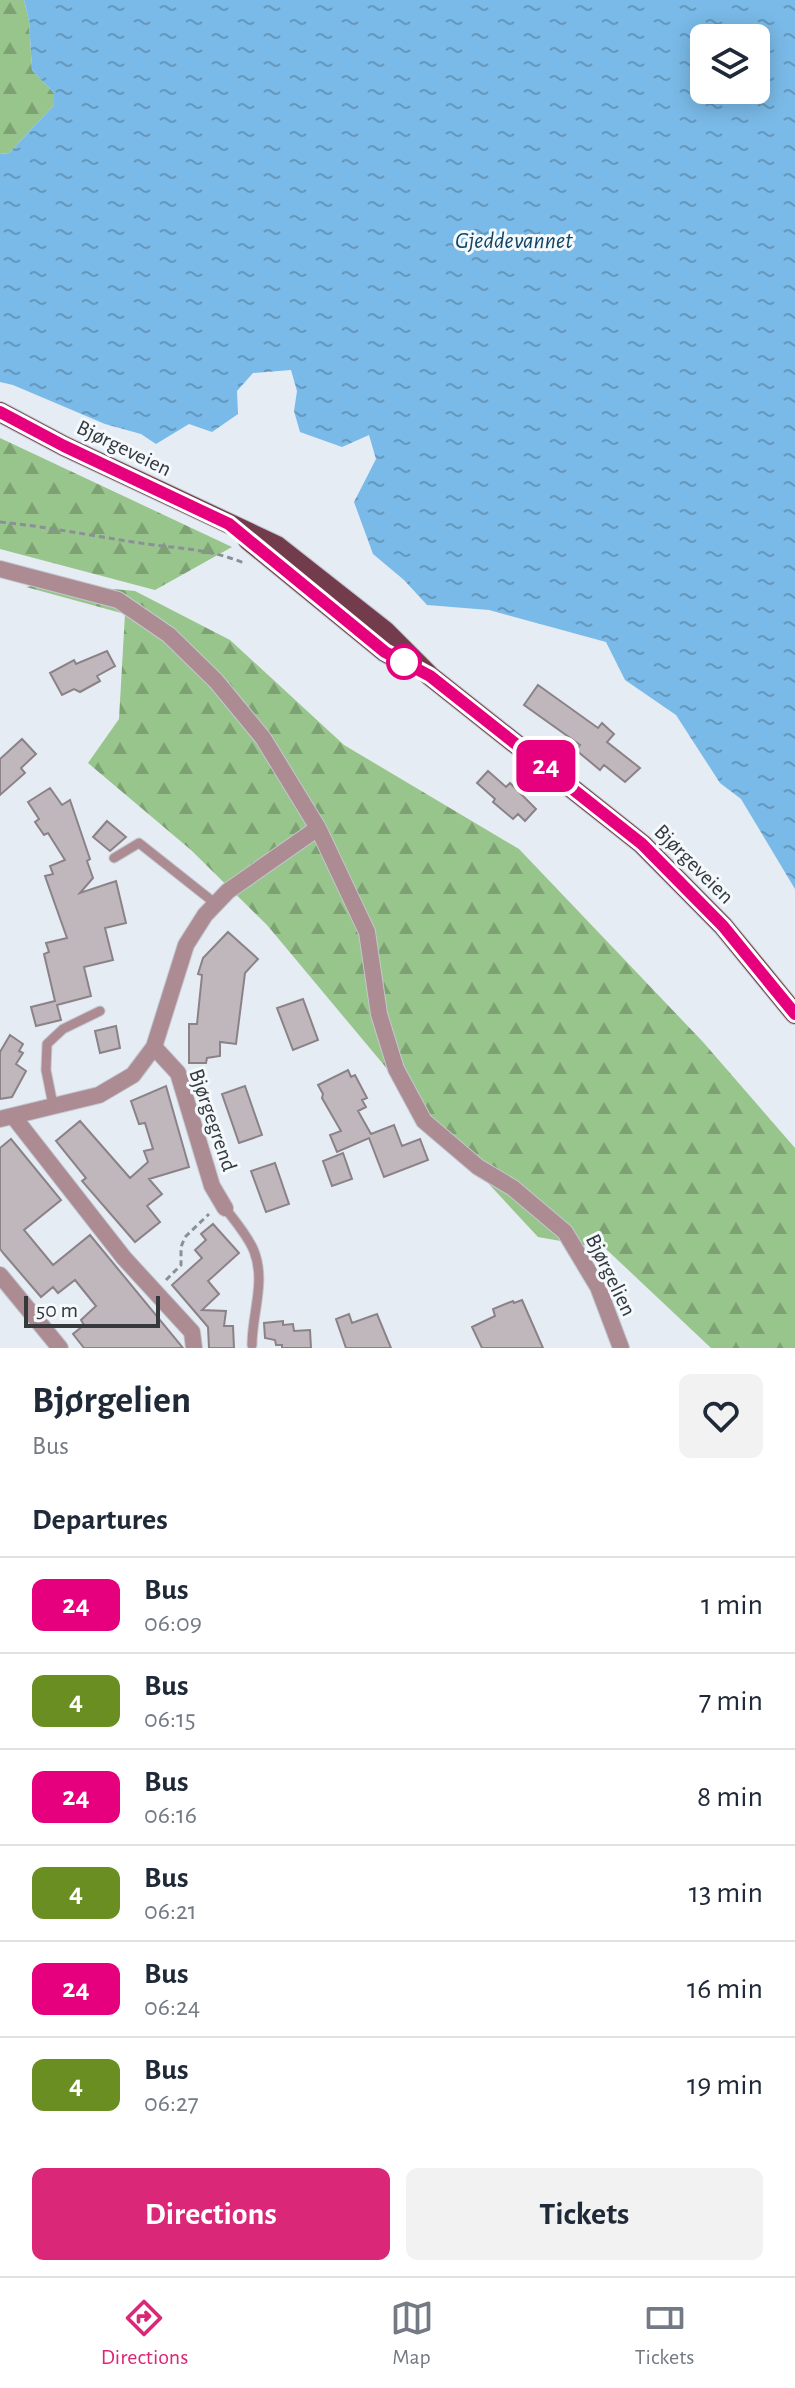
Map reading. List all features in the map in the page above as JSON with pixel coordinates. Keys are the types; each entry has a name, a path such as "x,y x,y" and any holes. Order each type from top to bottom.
{"main road":[{"name":"Bjørgeveien","path":"0,412 64,446 229,524 385,652 430,676 642,844 723,926 795,1014"}],"street":[{"name":"Bjørgelien","path":"0,569 118,600 169,635 216,681 263,738 318,828 367,932 379,1014 396,1069 424,1121 478,1167 513,1188 565,1232 598,1287 621,1348"},
{"path":"194,1348 192,1332 124,1258 6,1117 99,1095 133,1075 154,1047 186,945 205,915 228,891 318,828"},
{"name":"Bjørgegrend","path":"154,1047 178,1073 212,1186 224,1205"},
{"path":"0,1275 60,1348"}],"lane":[{"path":"114,858 139,843 216,904"},
{"path":"53,1105 46,1070 47,1044 63,1029 100,1011"},
{"name":"Bjørgegrend","path":"224,1205 253,1247 258,1265 260,1278 252,1345"}],"path":[{"path":"0,522 190,547 224,555 254,568"},
{"path":"155,1291 181,1265 181,1247 185,1237 224,1205"}],"green space":[{"path":"0,0 24,0 29,21 32,70 54,93 54,105 9,153 0,154"},
{"path":"0,438 232,547 155,590 0,549"},
{"path":"47,583 135,591 230,640 344,745 519,849 703,1042 795,1148 795,1348 711,1348 606,1249 538,1237 434,1125 267,925 191,850 88,763 119,719 125,614 26,587"}],"water":[{"name":"Gjeddevannet","path":"24,0 795,0 795,889 741,799 720,783 676,715 625,680 606,642 489,610 427,605 373,554 354,502 376,459 369,435 342,447 300,432 294,411 297,391 291,370 253,373 237,391 238,414 212,432 189,424 156,444 141,434 105,424 0,382 0,154 9,153 54,105 54,93 32,70 29,21"}],"building":[{"path":"107,651 115,666 97,676 100,681 80,692 74,689 62,695 50,673 74,660 76,664"},
{"path":"538,685 598,728 602,723 614,734 607,742 640,768 625,782 604,765 600,770 576,750 580,745 524,705"},
{"path":"22,739 36,754 21,768 25,773 0,795 0,759"},
{"path":"488,771 506,787 510,783 536,809 525,821 518,814 513,819 477,783"},
{"path":"50,788 62,805 70,800 90,859 87,861 93,878 80,893 116,881 126,923 105,928 113,960 84,967 91,996 57,1005 61,1020 36,1026 31,1007 55,1001 44,954 49,952 46,943 67,938 45,876 53,874 50,866 65,860 48,833 44,835 35,822 39,819 28,802"},
{"path":"107,821 126,837 110,851 93,837"},
{"path":"228,932 258,959 245,973 236,1044 220,1042 220,1056 207,1058 206,1063 189,1063 189,1024 197,1024 202,975 198,974 203,958"},
{"path":"303,999 318,1040 293,1050 277,1008"},
{"path":"116,1026 120,1048 100,1053 95,1031"},
{"path":"10,1035 23,1044 19,1051 23,1053 16,1064 26,1071 12,1097 0,1099 0,1052"},
{"path":"348,1070 351,1077 355,1075 367,1098 362,1100 366,1107 358,1111 371,1134 394,1125 402,1146 420,1139 428,1160 384,1177 369,1138 337,1152 330,1135 341,1131 318,1085"},
{"path":"166,1086 189,1167 149,1179 162,1194 147,1206 160,1222 135,1242 82,1181 86,1178 56,1141 80,1121 130,1178 148,1162 144,1151 153,1149 145,1123 139,1124 131,1101"},
{"path":"245,1086 262,1135 239,1143 222,1094"},
{"path":"11,1139 61,1200 24,1230 53,1265 90,1235 183,1348 84,1348 73,1334 84,1325 81,1320 96,1306 75,1280 58,1293 53,1287 41,1297 4,1254 0,1249 0,1148"},
{"path":"343,1153 352,1179 332,1186 323,1161"},
{"path":"275,1163 289,1204 266,1212 251,1171"},
{"path":"213,1224 239,1253 208,1281 219,1294 202,1310 226,1311 224,1326 233,1326 234,1348 209,1348 208,1327 172,1285 202,1258 195,1250 206,1240 201,1234"},
{"path":"522,1300 543,1348 482,1348 472,1327 495,1316 493,1309"},
{"path":"349,1314 352,1323 377,1314 391,1348 346,1348 336,1319"},
{"path":"283,1321 283,1325 293,1324 294,1331 310,1330 311,1348 282,1348 282,1345 276,1345 275,1340 265,1338 264,1323"}],"bus line":[{"name":"24","path":"0,412 64,446 229,524 385,652 430,676 642,844 723,926 795,1014"}]}
